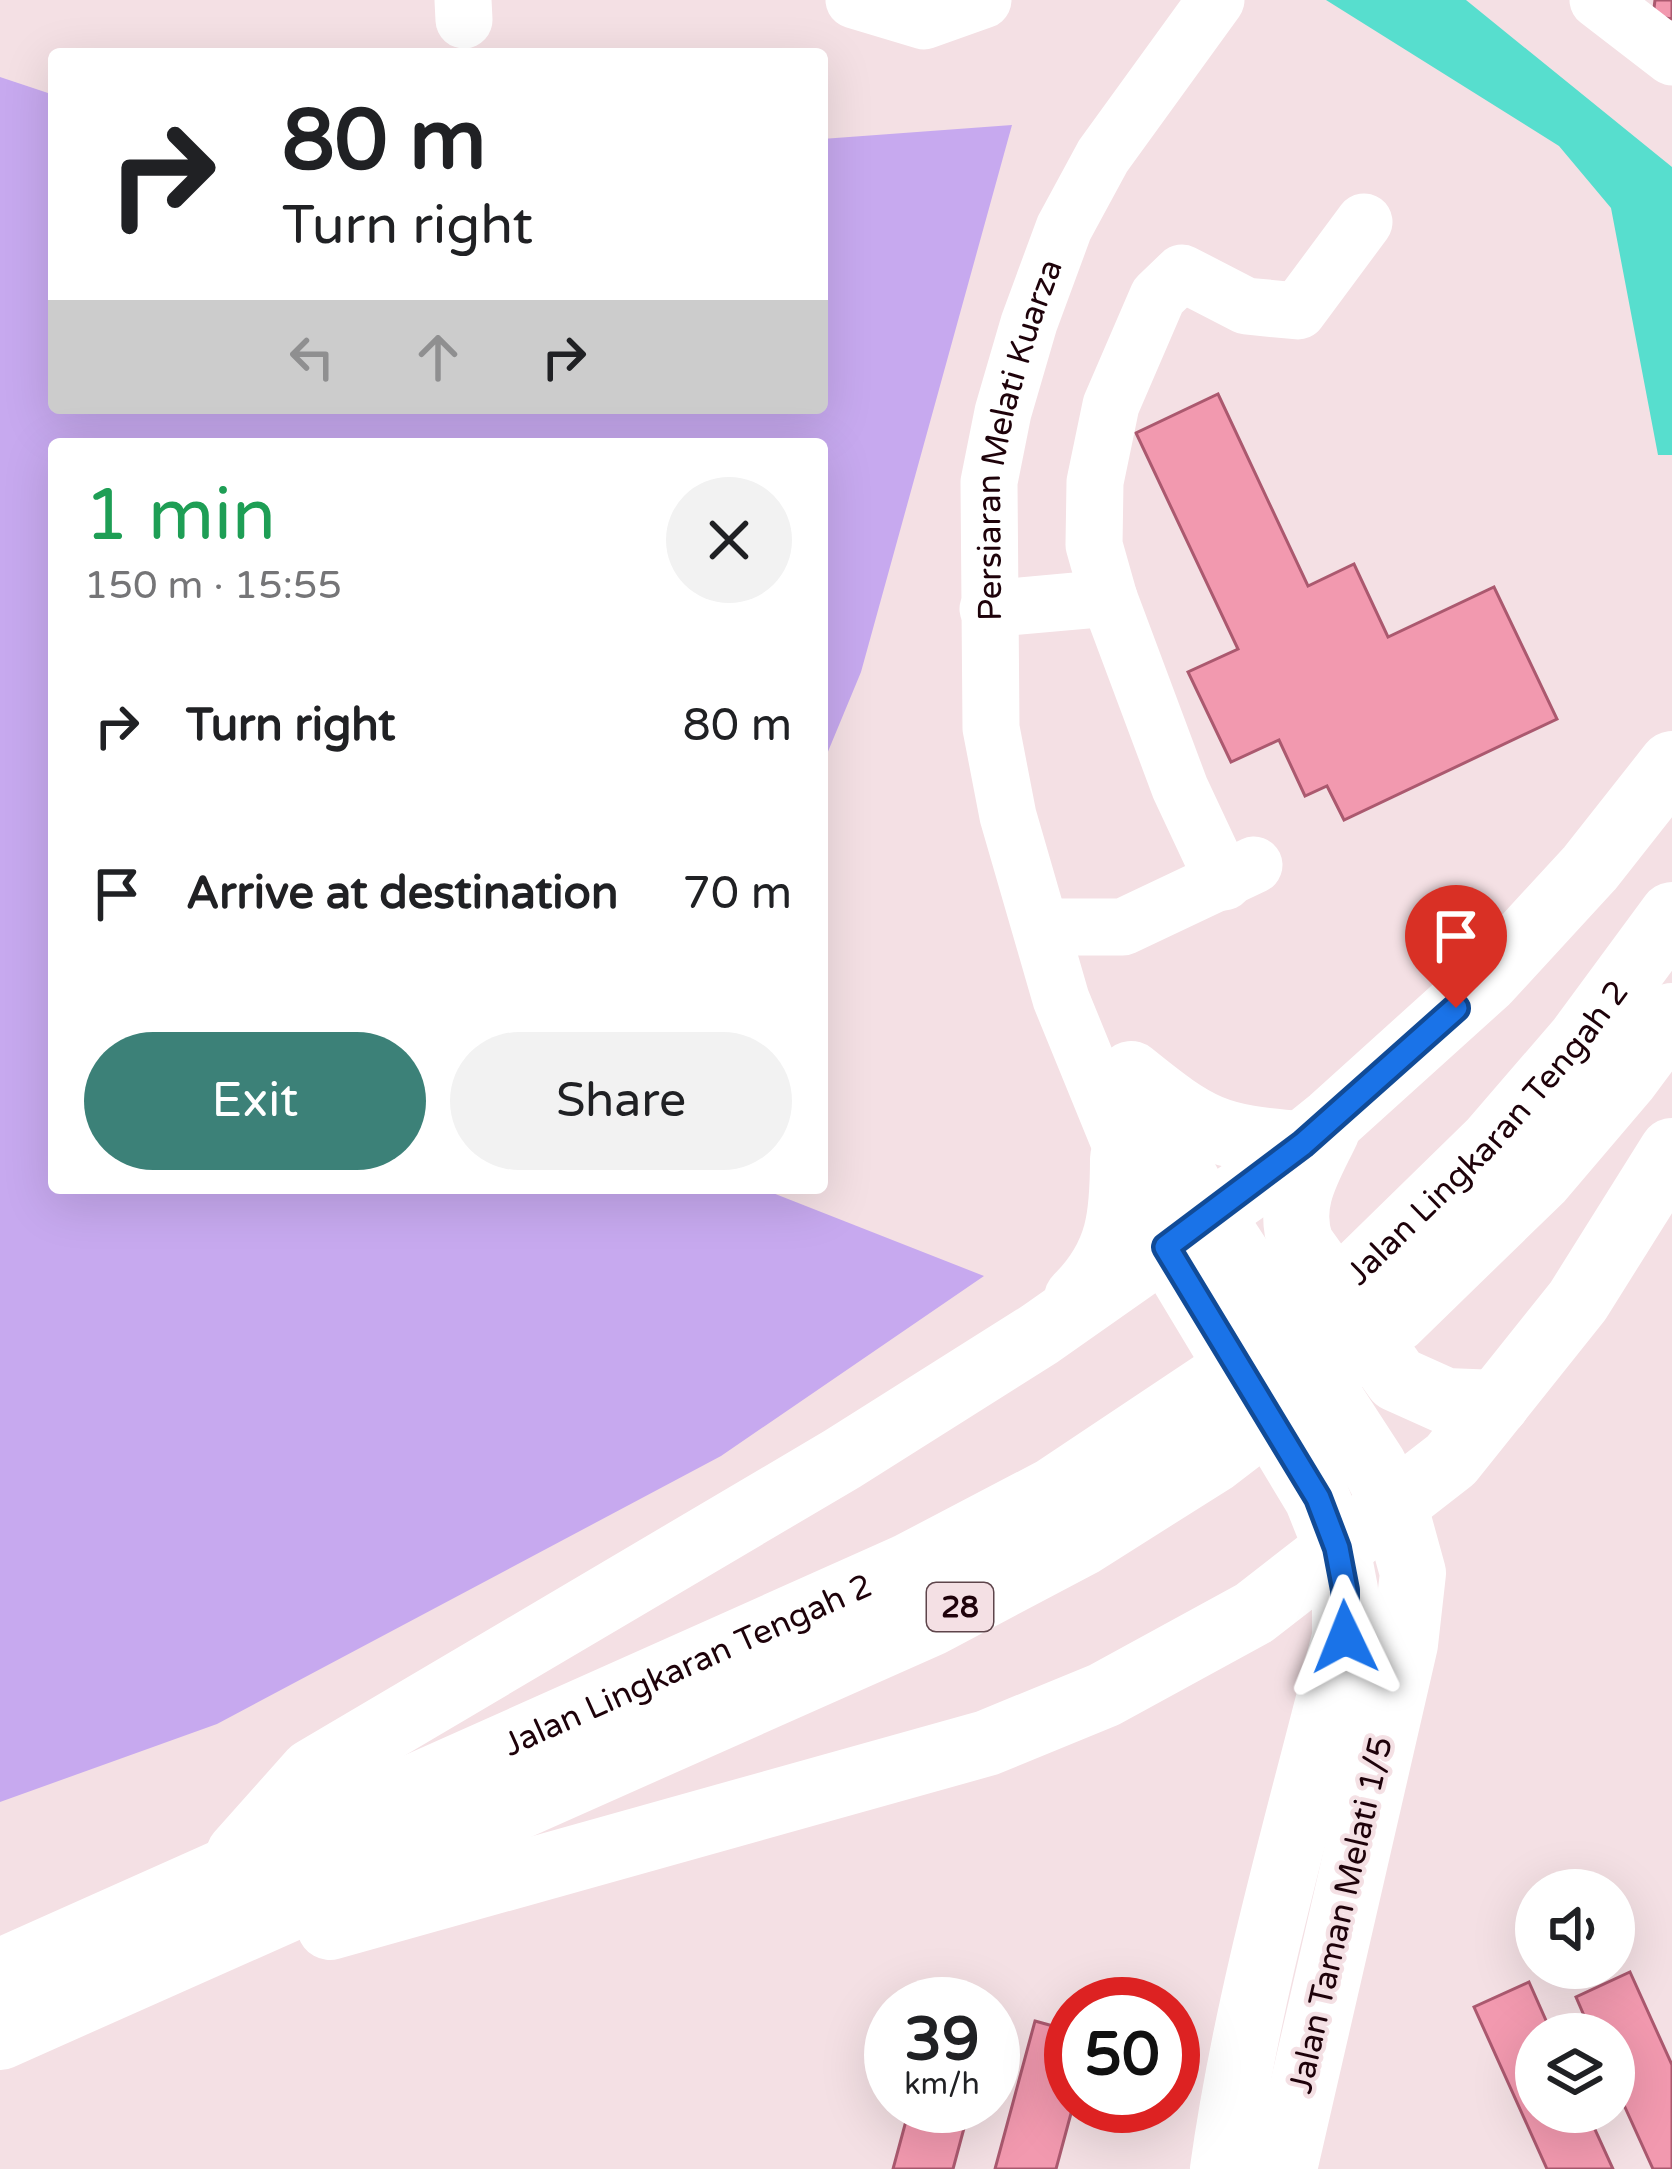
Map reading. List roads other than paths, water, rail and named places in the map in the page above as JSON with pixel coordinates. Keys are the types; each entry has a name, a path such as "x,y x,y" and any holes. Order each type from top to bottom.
{"main road":[{"path":"225,1870 312,1772 842,1459 1040,1334 1201,1250 1318,1132 1487,980 1590,868 1672,764"},
{"name":"Jalan Lingkaran Tengah 2","path":"0,1972 907,1567 1054,1490 1313,1317 1492,1142 1580,1040 1672,915"},
{"name":"Jalan Lingkaran Tengah 2","path":"0,2037 931,1623 1082,1543 1215,1459 1394,1320 1540,1179 1672,1016"},
{"path":"1131,1074 1182,1115 1241,1140 1318,1132"},
{"path":"1318,1132 1295,1206 1294,1224 1301,1244 1397,1379 1446,1401 1497,1403"},
{"path":"1413,1573 1451,1460 1578,1300 1672,1151"},
{"path":"1040,1334 1102,1274 1123,1214 1123,1158"},
{"name":"Jalan Taman Melati 1/5","path":"1201,1250 1384,1485 1413,1573 1405,1643 1284,2169"},
{"name":"Jalan Taman Melati 1/5","path":"1201,1250 1327,1523 1345,1590 1345,1637 1272,1931 1223,2169"},
{"path":"107,1990 987,1743 1104,1694 1254,1613 1327,1523 1384,1485 1451,1460"}],"street":[{"path":"854,0 924,21 983,0"},
{"name":"Persiaran Melati Kuarza","path":"1201,1250 1123,1158 1061,1000 1009,816 991,728 989,482 1029,323 1064,228 1102,156 1216,0"},
{"path":"1598,0 1672,57"},
{"path":"1041,927 1123,927 1239,874 1180,788 1108,598 1094,545 1095,482 1111,405 1158,296 1182,273 1246,306 1298,311 1364,223"},
{"path":"988,609 1108,598"},
{"name":"Persiaran Melati Kuarza","path":"1041,927 1088,990 1131,1074 1201,1250"}]}
